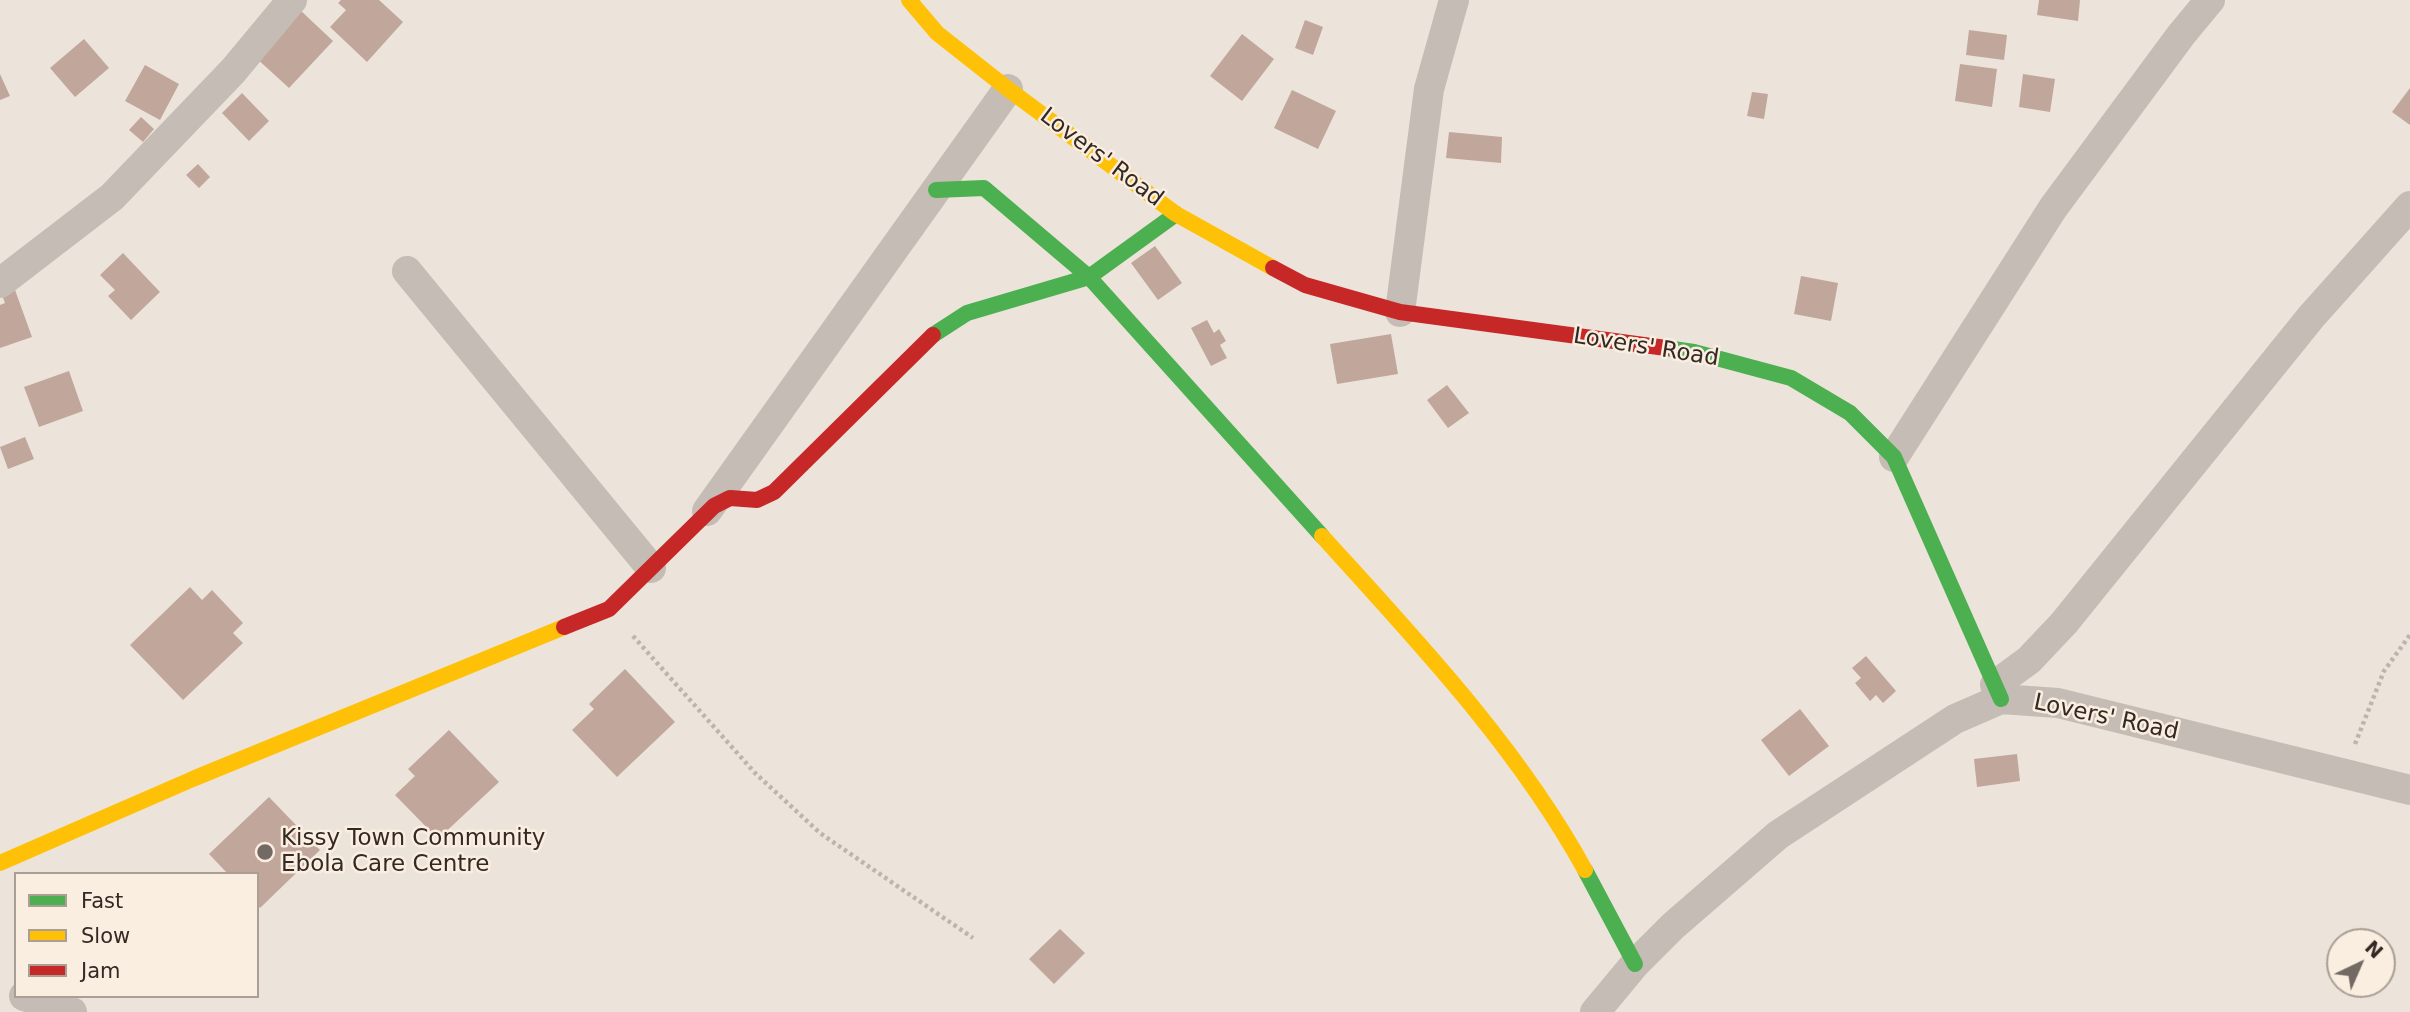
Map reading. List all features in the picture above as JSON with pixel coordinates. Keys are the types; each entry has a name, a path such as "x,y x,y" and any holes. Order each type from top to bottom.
{"street":[{"path":"0,283 112,197 233,71 292,0"},
{"name":"Lovers' Road","path":"909,0 937,33 1176,214 1305,285 1400,312 1694,352 1791,379 1850,413 1894,457 1998,692 2058,703 2410,790"},
{"path":"1400,312 1429,89 1454,0"},
{"path":"1894,457 2053,208 2210,0"},
{"path":"703,516 1008,89"},
{"path":"936,190 984,188 1089,277 1428,653 1521,769 1566,836 1635,964"},
{"path":"1595,1012 1635,964 1673,926 1778,835 1998,692 2064,623 2311,317 2410,206"},
{"path":"0,863 195,778 609,609 714,506 730,498 757,500 774,492 939,330 967,313 1089,277 1176,214"},
{"path":"407,271 651,568"},
{"path":"30,998 72,1012"}],"path":[{"path":"609,609 755,773 820,833 974,938"},
{"path":"2344,774 2384,671 2410,635"}],"building":[{"path":"341,0 379,0 403,22 367,62 330,27 346,10 338,3"},
{"path":"2039,0 2080,0 2078,21 2037,15"},
{"path":"299,9 333,41 289,88 255,57"},
{"path":"1305,20 1323,27 1313,55 1295,48"},
{"path":"1969,30 2007,35 2004,60 1966,55"},
{"path":"1242,34 1274,59 1242,101 1210,76"},
{"path":"84,39 109,68 75,97 50,68"},
{"path":"1960,64 1997,69 1992,107 1955,101"},
{"path":"145,65 179,84 160,120 125,101"},
{"path":"0,74 10,96 0,100"},
{"path":"2023,74 2055,79 2050,112 2019,107"},
{"path":"2410,88 2410,125 2392,112"},
{"path":"1292,90 1336,111 1318,149 1274,128"},
{"path":"1752,92 1768,94 1764,119 1747,116"},
{"path":"242,93 269,121 249,141 222,113"},
{"path":"141,117 154,129 143,142 129,130"},
{"path":"1449,132 1502,137 1501,163 1446,158"},
{"path":"198,164 210,177 199,188 186,175"},
{"path":"1155,246 1182,283 1158,300 1131,263"},
{"path":"123,253 160,292 131,320 108,296 115,290 100,275"},
{"path":"1801,276 1838,283 1831,321 1794,314"},
{"path":"15,290 32,337 0,348 0,305 5,303 2,295"},
{"path":"1207,320 1214,333 1219,329 1226,341 1220,345 1227,358 1211,366 1191,328"},
{"path":"1391,334 1398,374 1337,384 1330,344"},
{"path":"69,371 83,411 39,427 24,387"},
{"path":"1447,385 1469,413 1448,428 1427,400"},
{"path":"25,437 34,459 8,469 0,447"},
{"path":"190,587 202,600 212,590 243,623 233,633 243,643 183,700 130,645"},
{"path":"1866,656 1896,691 1883,703 1876,695 1870,701 1855,683 1861,678 1852,668"},
{"path":"625,669 675,722 617,777 572,730 594,709 589,704"},
{"path":"1800,709 1829,746 1789,776 1761,740"},
{"path":"449,730 499,782 438,839 395,795 415,776 408,769"},
{"path":"2017,754 2020,781 1977,787 1974,759"},
{"name":"Kissy Town Community Ebola Care Centre","path":"269,797 320,850 260,908 259,872 226,872 209,854"},
{"path":"1060,929 1085,953 1054,984 1029,959"}],"traffic: fast":[{"path":"936,190 984,188 1089,277 1322,536"},
{"path":"933,335 967,313 1089,277 1176,214"},
{"path":"1666,348 1694,352 1791,378 1850,413 1894,457 2001,699"},
{"path":"1585,870 1635,964"}],"traffic: slow":[{"path":"909,0 937,33 1176,214 1273,268"},
{"path":"1322,536 1429,655 1497,737 1558,824 1585,870"},
{"path":"0,863 195,778 564,627"}],"traffic: jam":[{"path":"1273,268 1305,285 1400,312 1666,348"},
{"path":"564,627 609,609 714,506 730,498 757,500 774,492 933,335"}],"place":[{"name":"Kissy Town Community Ebola Care Centre","path":"265,852"}]}
